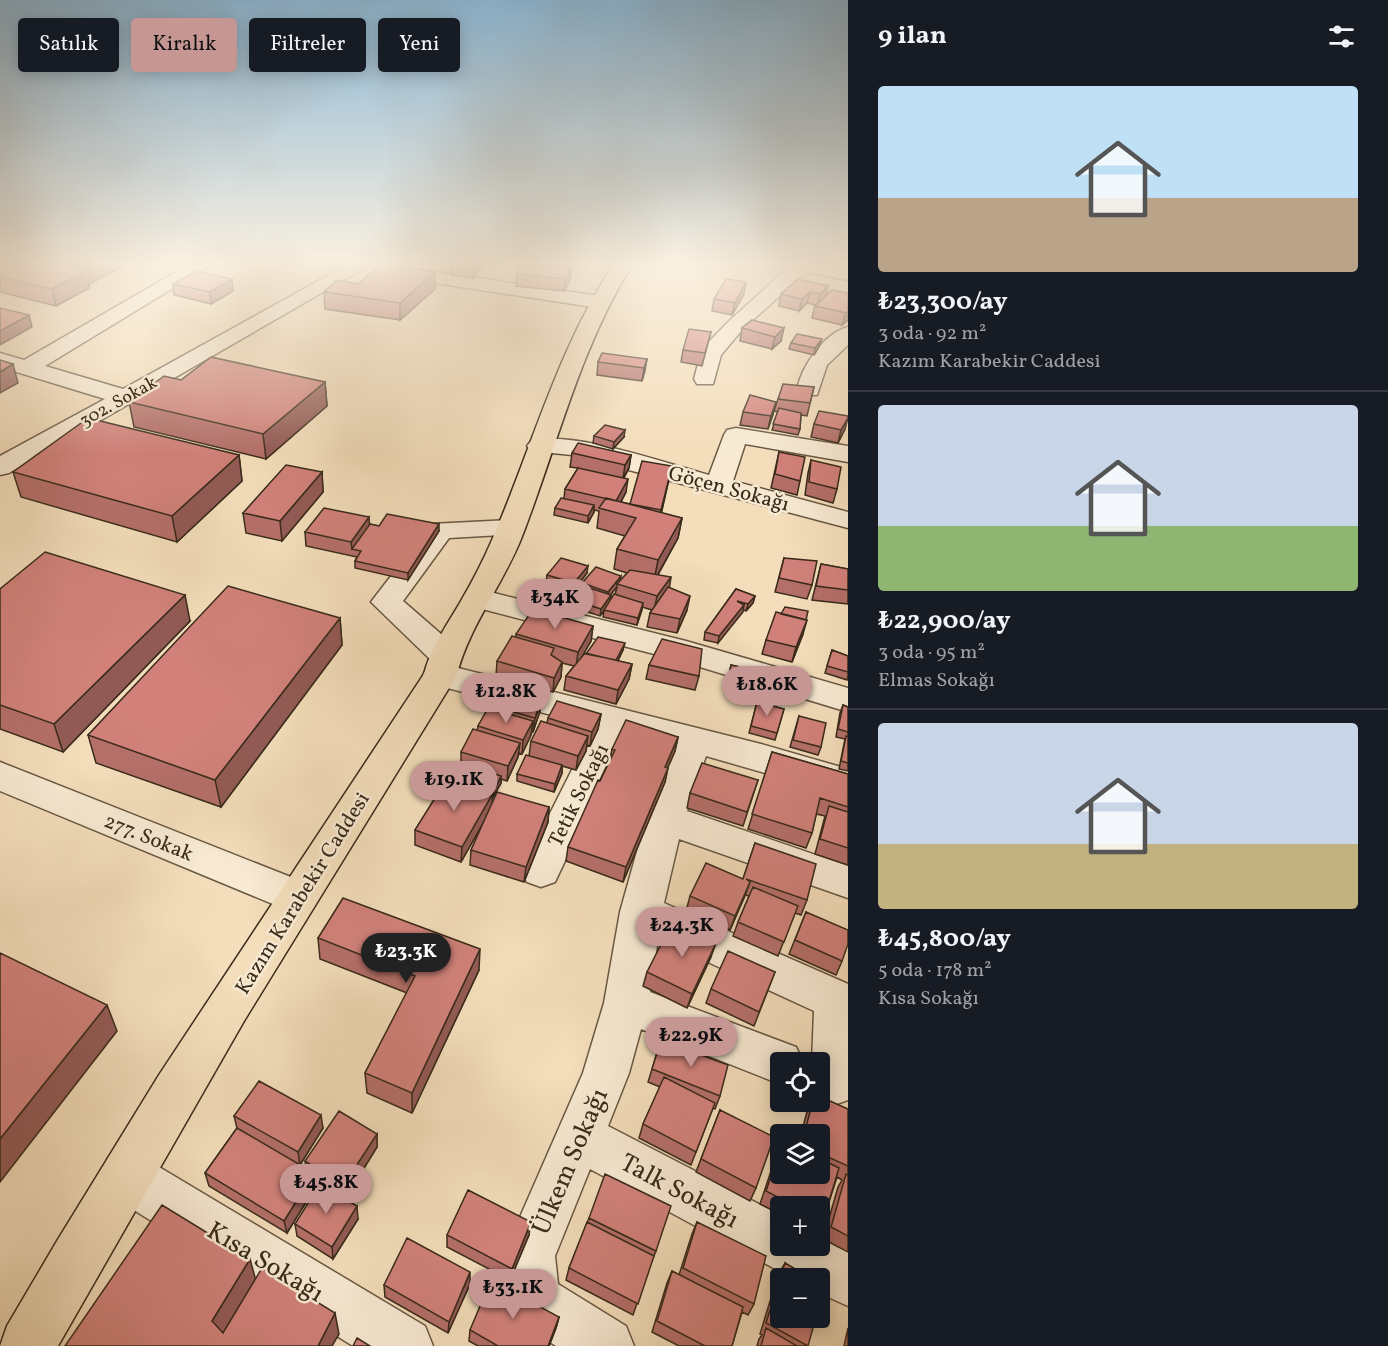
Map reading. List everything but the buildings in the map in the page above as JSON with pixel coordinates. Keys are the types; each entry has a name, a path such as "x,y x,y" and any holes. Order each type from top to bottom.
{"main road":[{"name":"Kazım Karabekir Caddesi","path":"27,1346 126,1176 442,665 478,598 511,528 540,446 588,328"}],"street":[{"path":"26,368 95,328"},
{"name":"302. Sokak","path":"2,464 249,328"},
{"path":"705,379 710,354 733,328"},
{"path":"809,390 810,374 819,359 848,333"},
{"path":"0,360 125,397"},
{"path":"718,485 736,435 848,454"},
{"name":"Göçen Sokağı","path":"540,446 573,447 848,520"},
{"path":"511,528 441,530 386,602 442,665 615,719 848,783"},
{"path":"478,598 664,645 792,681 848,700"},
{"name":"Tetik Sokağı","path":"541,871 615,719"},
{"name":"Ülkem Sokağı","path":"577,1338 532,1299 529,1256 581,1138 606,1072 626,1003 641,912 664,819 694,740"},
{"name":"277. Sokak","path":"0,776 297,897"},
{"path":"664,819 848,882"},
{"path":"641,912 837,1000 834,1083"},
{"path":"626,1003 770,1058"},
{"name":"Talk Sokağı","path":"581,1138 770,1238"},
{"name":"Kısa Sokağı","path":"126,1176 405,1346"},
{"path":"805,1256 848,1279"}]}
